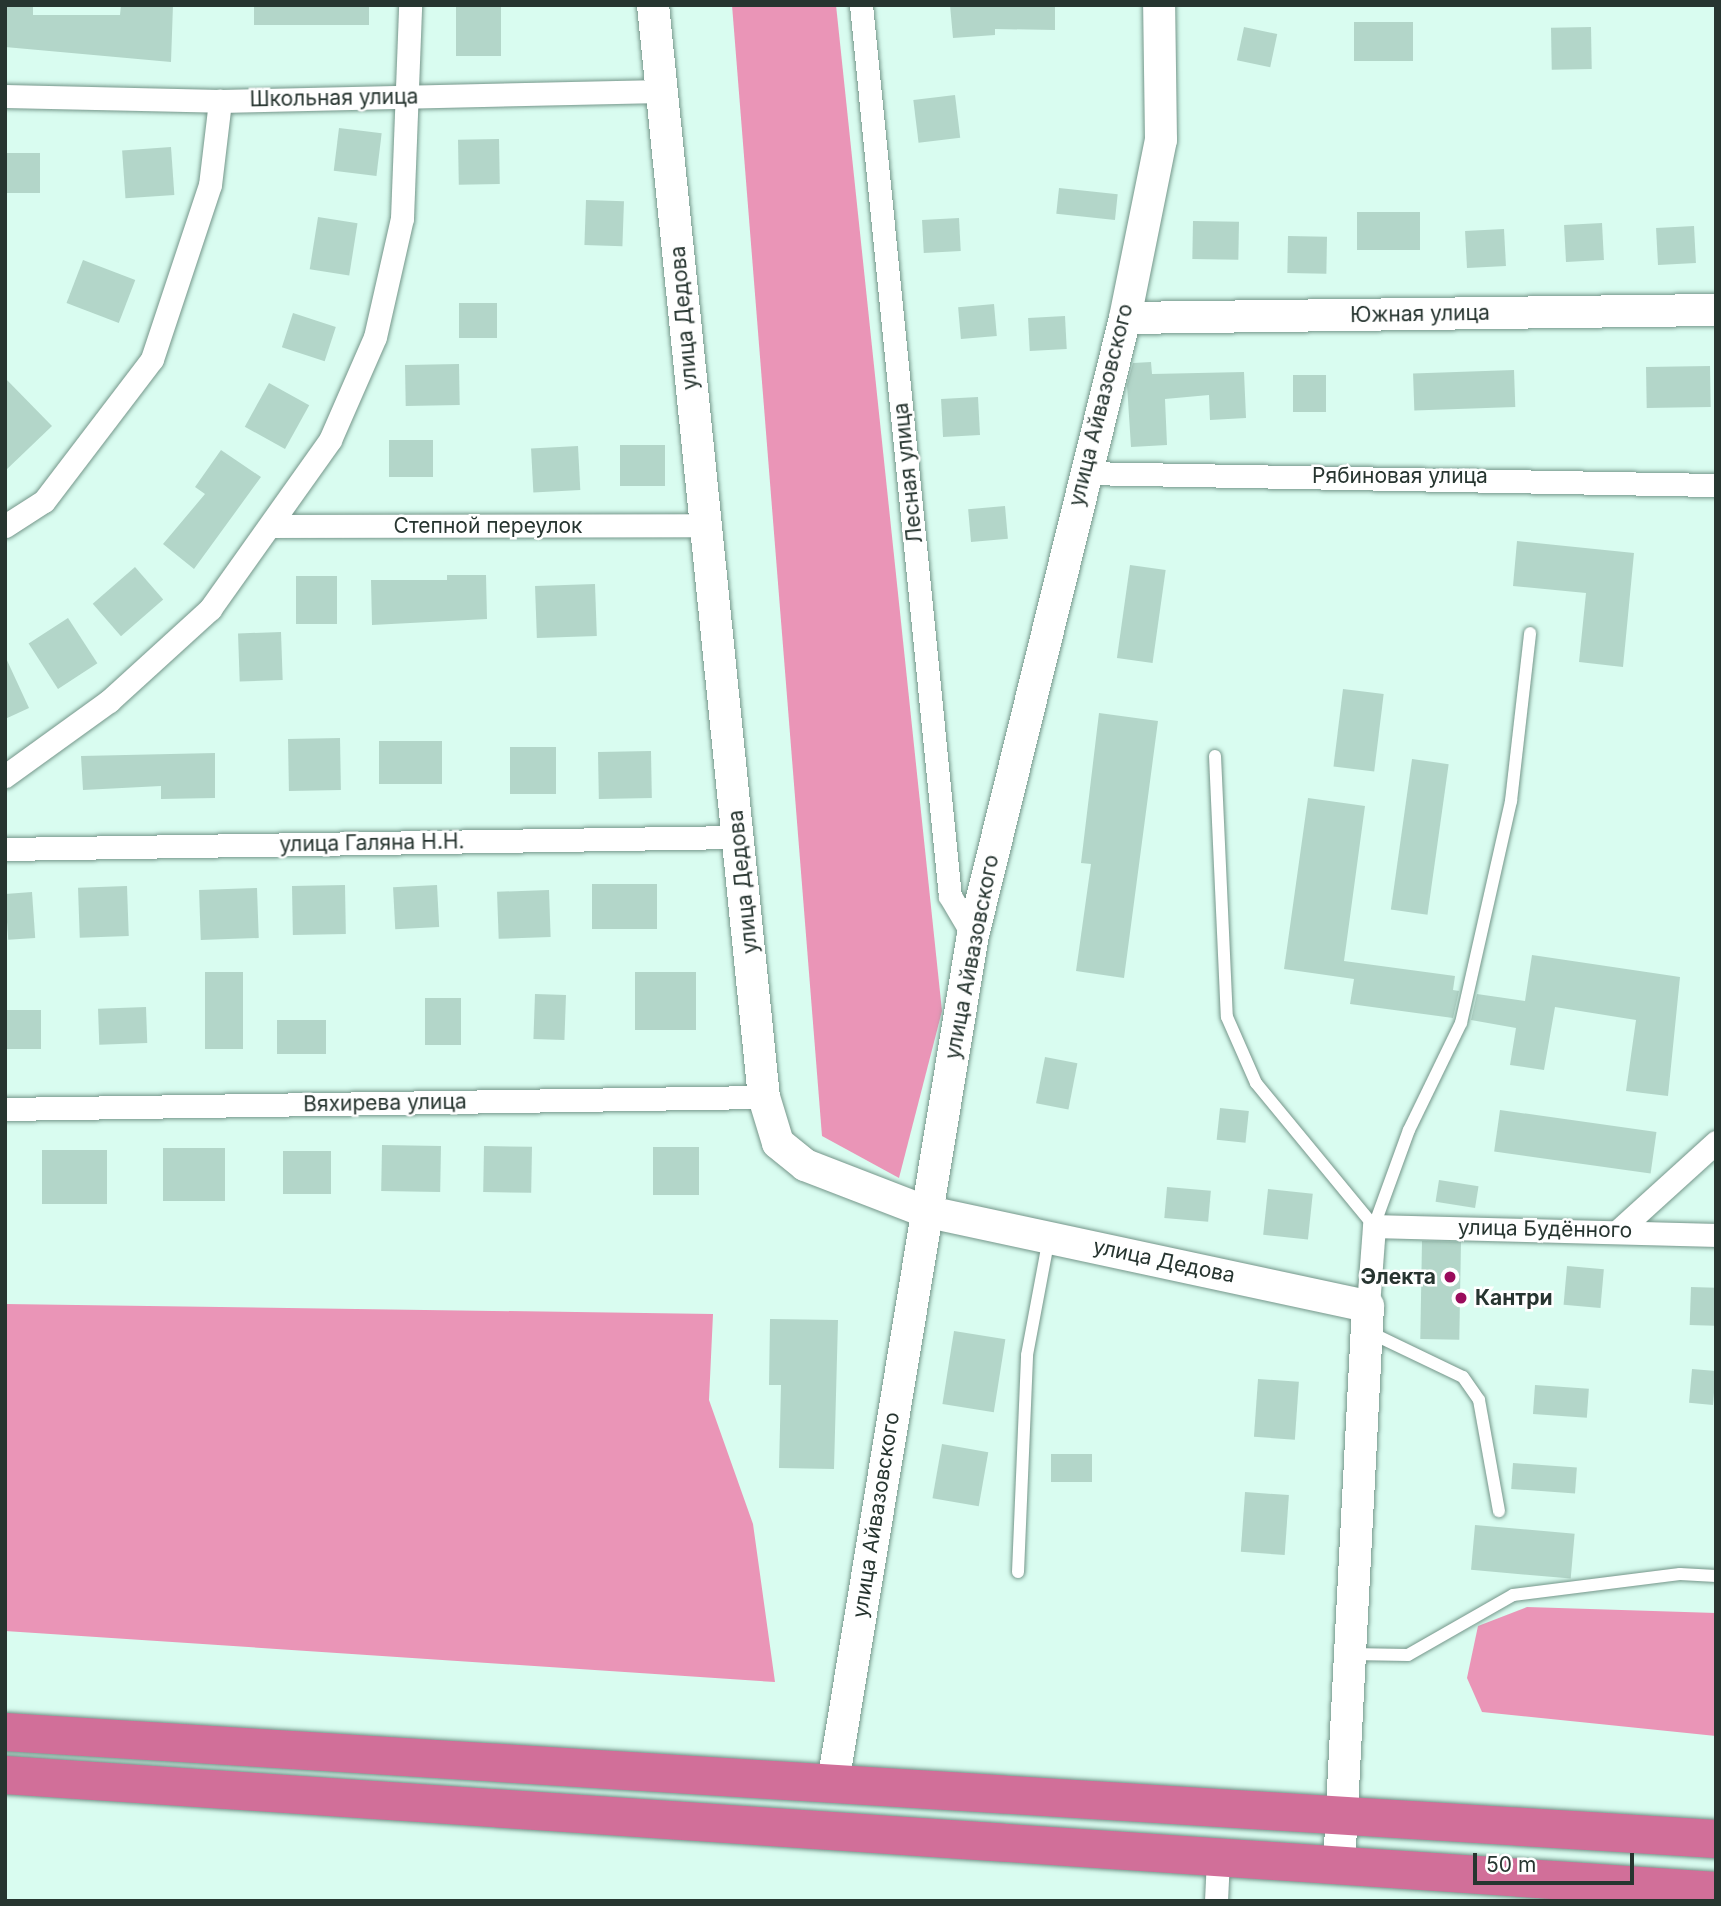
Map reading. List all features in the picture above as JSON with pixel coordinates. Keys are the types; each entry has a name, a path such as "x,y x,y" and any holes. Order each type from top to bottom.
{"highway":[{"path":"5,1732 1716,1839"},
{"path":"5,1775 1716,1891"}],"street":[{"path":"5,776 109,701 210,609 272,526 330,440 375,337 402,218 409,96 410,5"},
{"name":"улица Дедова","path":"653,5 703,525 765,1097 778,1143 805,1165 924,1211 1049,1238 1367,1318"},
{"name":"Лесная улица","path":"861,5 950,896 973,935"},
{"name":"улица Айвазовского","path":"833,1783 924,1211 973,935 1083,473 1125,318 1161,140 1159,5"},
{"name":"Школьная улица","path":"5,96 220,101 662,91"},
{"path":"5,526 44,501 152,359 209,185 220,101"},
{"name":"Южная улица","path":"1125,318 1716,310"},
{"name":"Рябиновая улица","path":"1083,473 1716,485"},
{"name":"Степной переулок","path":"272,526 703,525"},
{"name":"улица Галяна Н.Н.","path":"5,849 738,837"},
{"name":"Вяхирева улица","path":"5,1110 765,1097"},
{"path":"1619,1230 1716,1142"},
{"path":"1339,1867 1347,1654 1374,1226"},
{"name":"улица Будённого","path":"1374,1226 1619,1230 1716,1235"},
{"path":"1216,1901 1218,1859"}],"lane":[{"path":"1374,1226 1409,1130 1461,1023 1511,801 1530,634"},
{"path":"1215,756 1227,1017 1256,1083 1374,1226"},
{"path":"1018,1572 1027,1355 1049,1238"},
{"path":"1367,1318 1463,1377 1479,1400 1499,1511"},
{"path":"1347,1654 1408,1655 1513,1595 1680,1574 1716,1576"}],"shaded area":[{"path":"732,5 836,5 942,1011 899,1178 822,1136"},
{"path":"5,1304 713,1314 709,1400 753,1524 775,1682 5,1631"},
{"path":"1527,1607 1716,1613 1716,1736 1482,1712 1467,1678 1478,1626"}],"building":[{"path":"5,5 33,5 33,15 120,15 121,5 173,5 171,62 5,47"},
{"path":"254,5 369,5 369,25 254,25"},
{"path":"456,5 501,5 501,56 456,56"},
{"path":"950,5 1055,5 1055,30 995,29 995,35 953,38"},
{"path":"1354,22 1413,22 1413,61 1354,61"},
{"path":"1244,27 1277,34 1270,67 1237,60"},
{"path":"1591,27 1592,69 1552,70 1551,28"},
{"path":"955,95 960,138 919,143 913,100"},
{"path":"339,128 382,133 376,176 334,171"},
{"path":"499,139 500,184 459,185 458,140"},
{"path":"171,147 174,195 125,198 122,150"},
{"path":"5,153 40,153 40,193 5,193"},
{"path":"1059,188 1118,194 1115,220 1056,214"},
{"path":"586,200 624,201 622,246 584,245"},
{"path":"1357,212 1420,212 1420,250 1357,250"},
{"path":"318,217 358,223 349,276 310,269"},
{"path":"959,218 961,251 924,253 922,220"},
{"path":"1193,221 1239,222 1238,260 1192,259"},
{"path":"1602,223 1604,260 1566,262 1564,225"},
{"path":"1694,226 1696,263 1658,265 1656,228"},
{"path":"1504,229 1506,266 1467,268 1465,231"},
{"path":"1288,236 1327,237 1326,274 1287,273"},
{"path":"83,260 135,280 119,323 67,303"},
{"path":"459,303 497,303 497,338 459,338"},
{"path":"994,304 997,336 961,339 958,307"},
{"path":"293,313 336,327 325,361 282,347"},
{"path":"1065,316 1067,349 1030,351 1028,318"},
{"path":"1151,362 1152,374 1244,372 1246,418 1210,420 1209,395 1165,399 1167,445 1131,447 1127,385 1133,363"},
{"path":"459,364 460,405 406,406 405,365"},
{"path":"1710,366 1711,407 1647,408 1646,367"},
{"path":"1514,370 1515,407 1414,411 1413,374"},
{"path":"1293,375 1326,375 1326,412 1293,412"},
{"path":"5,378 52,426 5,471"},
{"path":"269,383 309,405 285,449 245,427"},
{"path":"978,397 980,435 943,437 941,399"},
{"path":"389,440 433,440 433,477 389,477"},
{"path":"620,445 665,445 665,486 620,486"},
{"path":"578,446 580,490 533,492 531,448"},
{"path":"221,450 261,477 194,569 163,544 205,494 195,487"},
{"path":"1005,506 1008,539 971,542 968,509"},
{"path":"1517,541 1634,553 1623,667 1579,662 1586,593 1513,586"},
{"path":"1130,565 1166,570 1153,663 1117,658"},
{"path":"135,567 163,599 121,636 93,604"},
{"path":"447,575 486,575 487,619 372,625 371,580 447,580"},
{"path":"296,576 337,576 337,624 296,624"},
{"path":"595,584 597,636 537,638 535,586"},
{"path":"68,618 97,663 58,689 29,644"},
{"path":"281,632 283,680 240,681 238,634"},
{"path":"5,656 29,708 5,719"},
{"path":"1343,689 1384,694 1374,771 1333,766"},
{"path":"1099,713 1158,721 1124,978 1076,971 1091,864 1081,863"},
{"path":"340,738 341,790 289,791 288,739"},
{"path":"379,741 442,741 442,784 379,784"},
{"path":"510,747 556,747 556,794 510,794"},
{"path":"651,751 652,798 599,799 598,752"},
{"path":"215,753 215,798 161,799 161,786 83,790 81,756"},
{"path":"1412,759 1449,764 1427,915 1391,910"},
{"path":"1308,798 1365,806 1344,961 1455,976 1453,990 1459,991 1453,1018 1350,1004 1354,979 1284,969"},
{"path":"592,884 657,884 657,929 592,929"},
{"path":"345,885 346,934 293,935 292,886"},
{"path":"437,885 439,927 395,929 393,887"},
{"path":"127,886 129,936 80,938 78,888"},
{"path":"257,888 259,938 201,940 199,890"},
{"path":"549,890 551,937 499,939 497,892"},
{"path":"32,892 35,938 8,940 5,894"},
{"path":"1532,955 1680,977 1668,1096 1626,1091 1636,1020 1555,1007 1544,1070 1510,1065 1516,1028 1471,1020 1477,994 1525,1001"},
{"path":"205,972 243,972 243,1049 205,1049"},
{"path":"635,972 696,972 696,1030 635,1030"},
{"path":"535,994 566,995 564,1040 533,1039"},
{"path":"425,998 461,998 461,1045 425,1045"},
{"path":"146,1007 147,1043 99,1045 98,1009"},
{"path":"5,1010 41,1010 41,1049 5,1049"},
{"path":"277,1020 326,1020 326,1054 277,1054"},
{"path":"1045,1057 1077,1063 1068,1109 1036,1103"},
{"path":"1220,1108 1249,1111 1245,1143 1217,1140"},
{"path":"1500,1110 1656,1132 1651,1174 1494,1152"},
{"path":"382,1145 441,1146 440,1192 381,1191"},
{"path":"484,1146 532,1147 531,1193 483,1192"},
{"path":"653,1147 699,1147 699,1195 653,1195"},
{"path":"163,1148 225,1148 225,1201 163,1201"},
{"path":"42,1150 107,1150 107,1204 42,1204"},
{"path":"283,1151 331,1151 331,1194 283,1194"},
{"path":"1439,1180 1479,1186 1475,1208 1436,1202"},
{"path":"1167,1187 1211,1191 1208,1222 1164,1218"},
{"path":"1268,1189 1313,1194 1308,1239 1263,1235"},
{"path":"1422,1241 1461,1242 1459,1340 1420,1339"},
{"path":"1567,1266 1604,1269 1600,1308 1564,1305"},
{"path":"1691,1287 1716,1288 1715,1326 1690,1325"},
{"path":"770,1319 838,1320 834,1469 779,1468 781,1385 769,1385"},
{"path":"954,1331 1005,1339 994,1412 942,1404"},
{"path":"1692,1369 1716,1371 1713,1405 1689,1403"},
{"path":"1258,1379 1299,1382 1295,1440 1254,1437"},
{"path":"1535,1385 1589,1389 1587,1418 1533,1414"},
{"path":"942,1444 988,1452 979,1506 932,1498"},
{"path":"1051,1454 1092,1454 1092,1482 1051,1482"},
{"path":"1513,1463 1577,1467 1575,1493 1511,1489"},
{"path":"1245,1492 1289,1495 1285,1555 1241,1552"},
{"path":"1475,1525 1575,1534 1571,1579 1471,1570"}],"place":[{"name":"Электа","path":"1450,1277"},
{"name":"Кантри","path":"1461,1298"}]}
